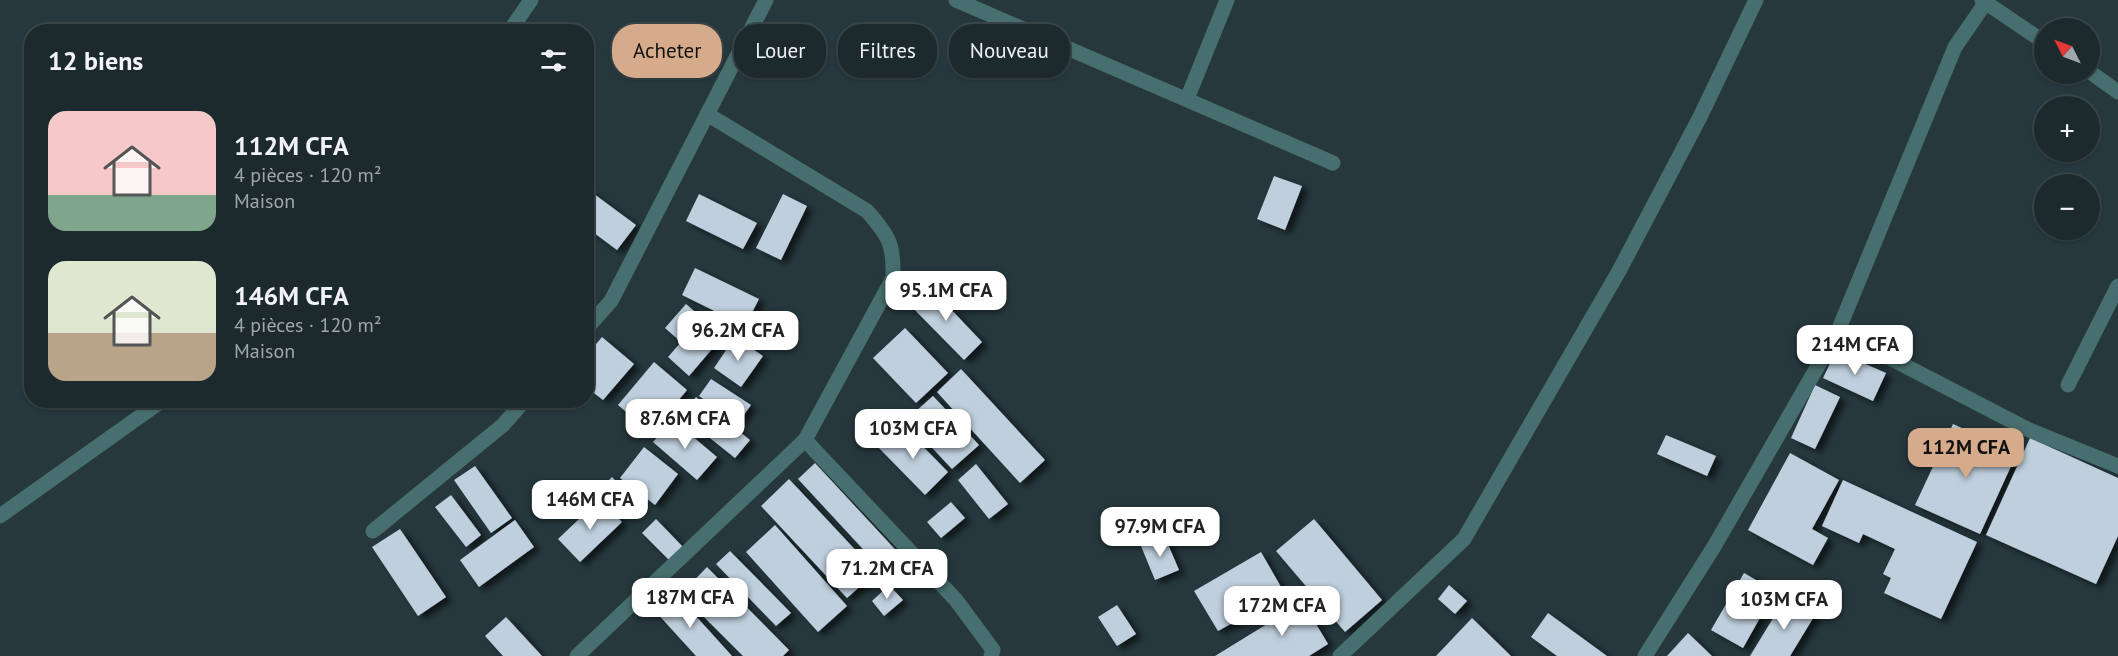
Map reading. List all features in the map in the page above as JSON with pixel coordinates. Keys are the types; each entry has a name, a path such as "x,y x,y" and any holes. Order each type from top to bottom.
{"street":[{"path":"514,24 531,0"},
{"path":"594,320 611,301 766,0"},
{"path":"956,0 1333,163"},
{"path":"1187,99 1227,0"},
{"path":"1340,656 1464,539 1619,271 1700,117 1756,0"},
{"path":"1645,656 1715,545 1838,331 1955,47 1984,1 2034,35"},
{"path":"2100,79 2118,92"},
{"path":"577,656 805,440 893,278 894,251 882,228 867,211 707,114"},
{"path":"2068,385 2118,286"},
{"path":"1838,331 2027,429 2118,466"},
{"path":"0,516 152,408"},
{"path":"373,531 504,426 519,408"},
{"path":"805,440 956,600 979,627 993,650 991,656"}],"building":[{"path":"1274,176 1302,186 1285,230 1257,219"},
{"path":"594,194 636,225 617,250 594,233"},
{"path":"699,194 757,223 743,249 686,221"},
{"path":"783,194 807,206 781,260 756,248"},
{"path":"695,268 759,299 745,326 682,295"},
{"path":"928,285 982,342 964,360 909,304"},
{"path":"686,304 723,336 689,376 668,357 681,342 665,328"},
{"path":"905,328 948,373 916,403 873,358"},
{"path":"602,337 634,364 603,400 594,393 594,346"},
{"path":"735,337 763,356 741,387 714,368"},
{"path":"1836,351 1886,373 1873,401 1823,378"},
{"path":"654,362 687,390 651,433 618,405"},
{"path":"961,369 1045,460 1020,483 937,392"},
{"path":"711,379 751,405 738,423 699,396"},
{"path":"1815,385 1840,397 1815,449 1791,438"},
{"path":"933,396 979,445 952,469 906,420"},
{"path":"696,397 750,440 735,458 681,415"},
{"path":"673,420 717,457 697,480 653,442"},
{"path":"901,424 948,472 925,495 878,447"},
{"path":"1953,424 2017,453 1980,534 1915,505"},
{"path":"1666,435 1716,456 1707,476 1657,454"},
{"path":"2030,438 2118,478 2118,536 2096,584 1986,535"},
{"path":"644,447 678,474 655,505 620,478"},
{"path":"1790,453 1839,480 1812,529 1828,538 1813,565 1748,530"},
{"path":"815,463 904,559 887,575 798,479"},
{"path":"976,464 1008,504 989,519 958,480"},
{"path":"475,466 512,518 491,533 454,480"},
{"path":"612,477 634,500 619,514 598,491"},
{"path":"789,479 876,572 847,598 761,506"},
{"path":"1843,480 1977,542 1941,619 1884,593 1891,578 1883,574 1895,549 1863,534 1859,543 1822,526"},
{"path":"451,495 481,535 466,547 435,507"},
{"path":"600,499 622,522 580,562 558,539"},
{"path":"951,502 965,518 941,538 927,522"},
{"path":"656,519 683,547 669,560 642,533"},
{"path":"1314,519 1382,600 1345,632 1276,551"},
{"path":"515,520 534,547 479,587 460,560"},
{"path":"775,525 847,606 818,632 746,552"},
{"path":"400,529 446,597 418,616 372,547"},
{"path":"1164,535 1179,570 1155,580 1141,546"},
{"path":"730,551 791,613 776,626 716,564"},
{"path":"1261,552 1285,594 1218,631 1194,591"},
{"path":"707,567 789,650 783,656 743,656 681,594"},
{"path":"1744,573 1775,591 1743,648 1711,630"},
{"path":"889,585 903,600 884,616 872,601"},
{"path":"1449,585 1467,601 1455,614 1438,599"},
{"path":"675,593 732,656 696,656 655,611"},
{"path":"1786,597 1815,615 1790,656 1750,656"},
{"path":"1303,602 1328,644 1309,656 1215,656"},
{"path":"1117,605 1136,634 1117,646 1098,617"},
{"path":"1548,613 1607,656 1557,656 1531,637"},
{"path":"506,617 542,656 503,656 485,636"},
{"path":"1472,618 1511,656 1436,656"},
{"path":"1688,633 1712,656 1667,656"}]}
